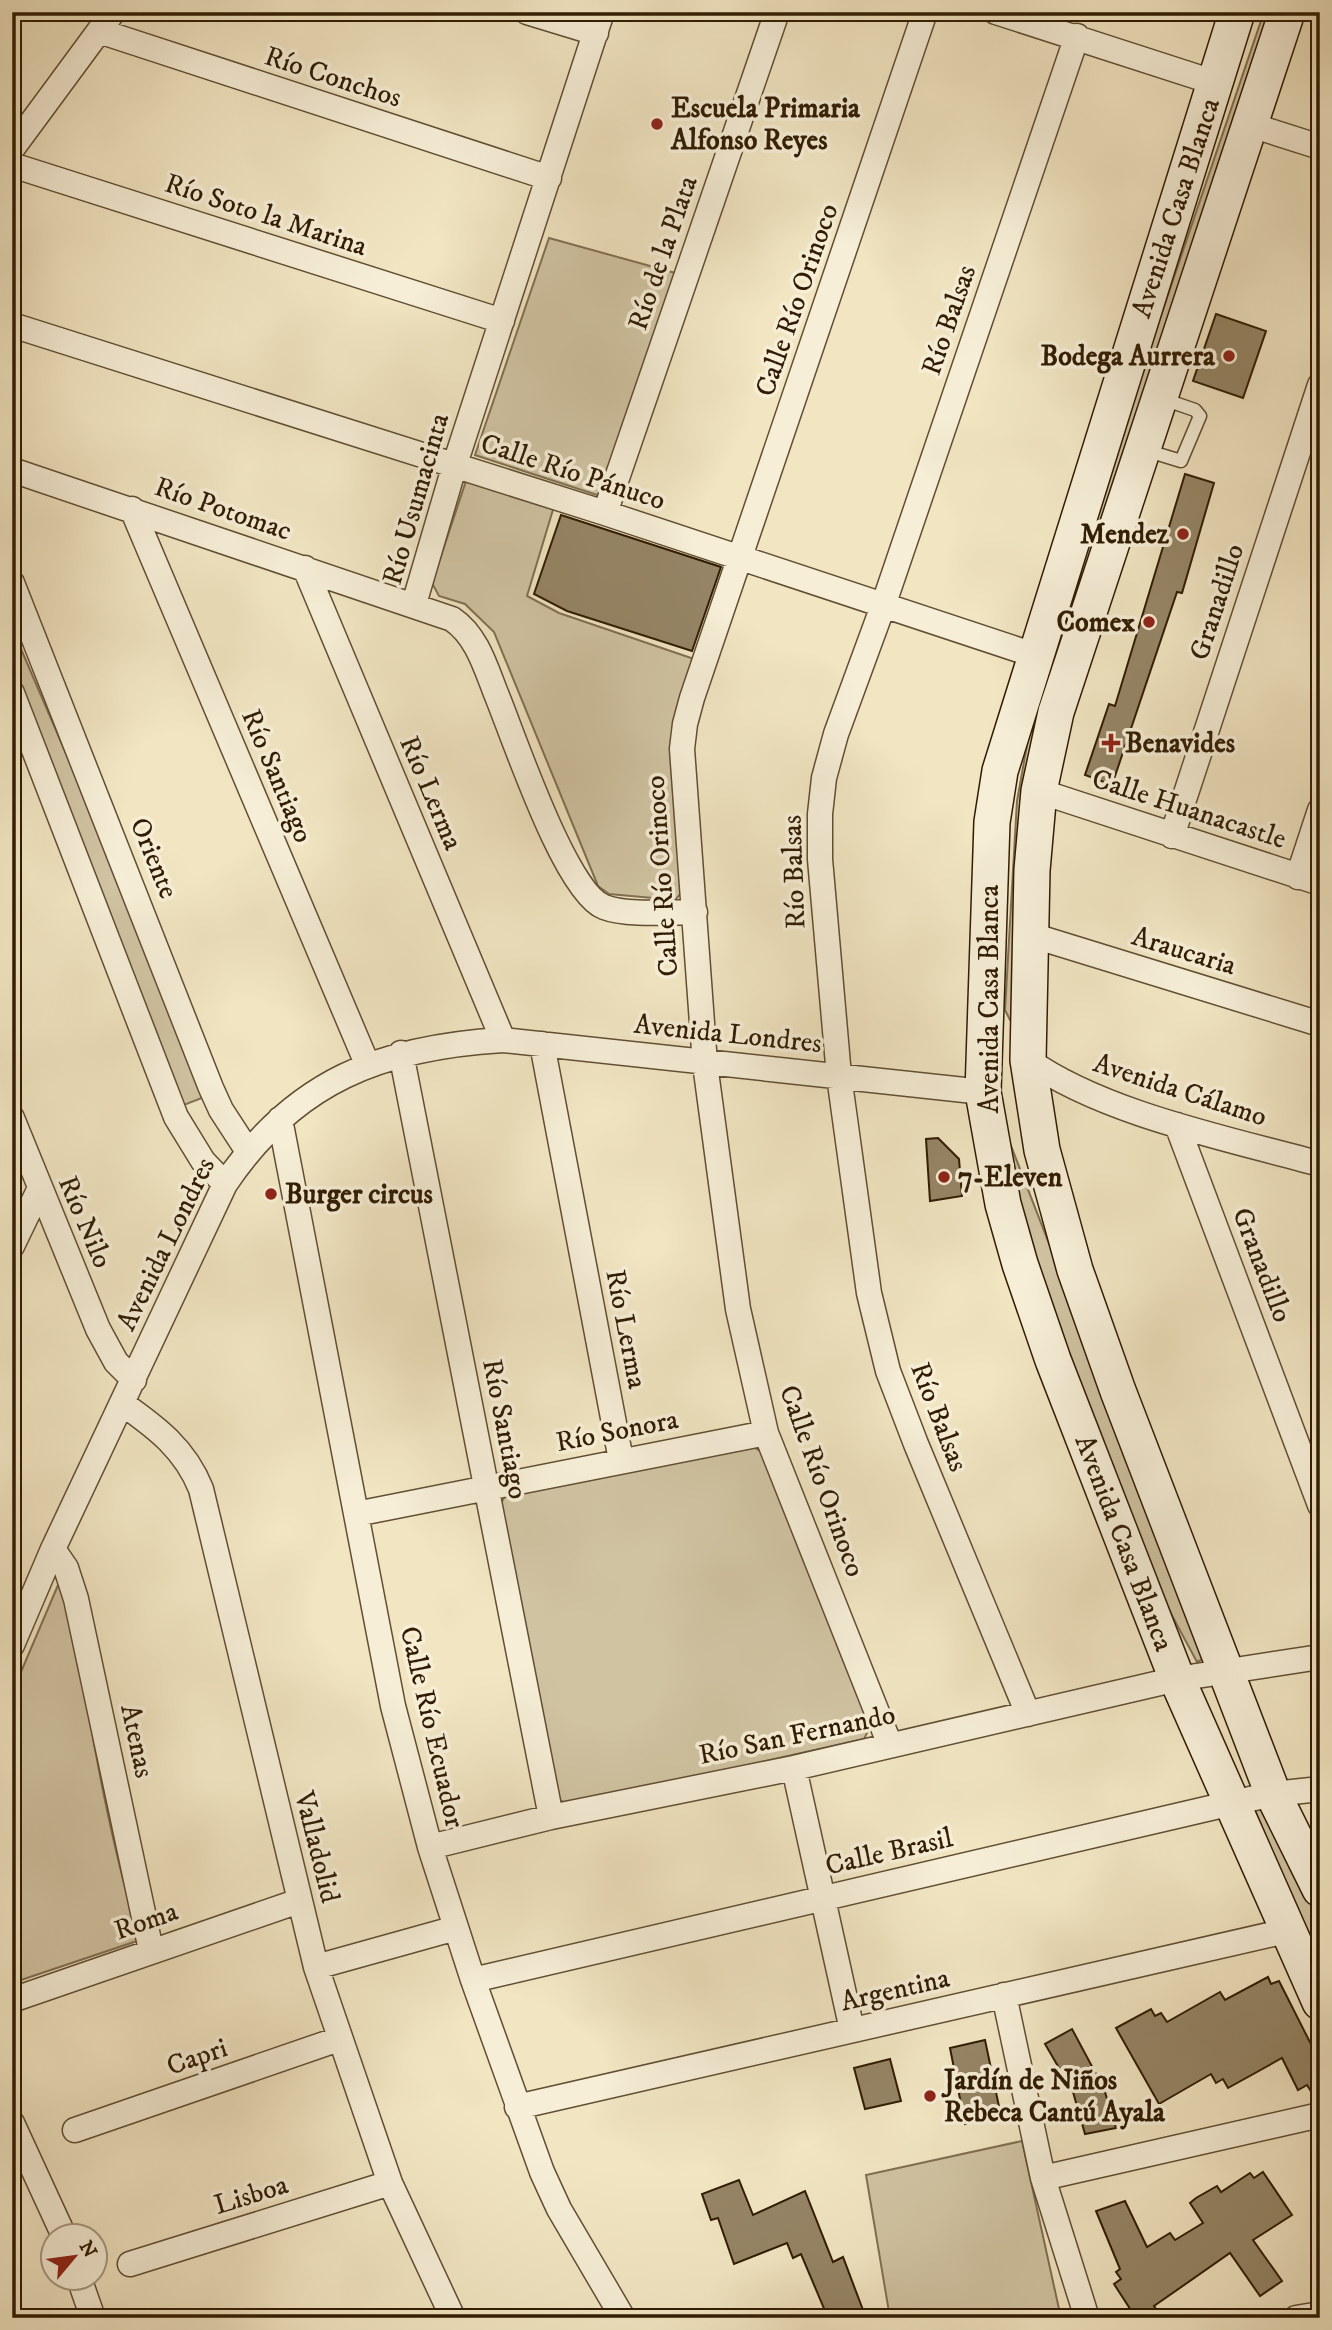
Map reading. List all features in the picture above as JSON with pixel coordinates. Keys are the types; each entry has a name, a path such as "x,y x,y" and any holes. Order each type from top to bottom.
{"street":[{"path":"527,12 599,23"},
{"name":"Río de la Plata","path":"605,513 777,12"},
{"name":"Calle Río Orinoco","path":"890,1745 766,1433 738,1309 705,1064 683,784 683,735 692,698 925,12"},
{"path":"996,12 1216,83"},
{"name":"Avenida Casa Blanca","path":"1237,12 1007,742 992,822 983,1092 1003,1205 1020,1264 1177,1679 1286,1931 1320,2002"},
{"name":"Avenida Casa Blanca","path":"1287,12 1069,668 1047,753 1034,829 1028,1060 1042,1150 1055,1207 1083,1294 1273,1794 1320,1889"},
{"path":"12,149 106,22"},
{"name":"Río Conchos","path":"106,22 549,178"},
{"name":"Río Usumacinta","path":"599,23 455,464 414,604 452,619 472,638 558,844 583,891 604,907 617,910 695,912"},
{"name":"Río Balsas","path":"1028,1714 888,1371 869,1293 839,1076 820,859 820,814 824,778 836,734 883,606 1077,36"},
{"path":"1251,125 1320,147"},
{"name":"Río Soto la Marina","path":"12,165 502,321"},
{"name":"Calle Río Pánuco","path":"12,325 455,464 1034,655"},
{"name":"Granadillo","path":"1171,836 1320,385"},
{"name":"Río Potomac","path":"12,470 414,604"},
{"name":"Río Santiago","path":"132,509 368,1066"},
{"name":"Río Lerma","path":"305,568 503,1040"},
{"name":"Oriente","path":"12,583 211,1088 221,1110 247,1150"},
{"path":"12,693 171,1106 189,1140 225,1184"},
{"path":"1007,742 1031,740 1047,753"},
{"name":"Calle Huanacastle","path":"1039,791 1309,880"},
{"path":"1309,880 1320,810"},
{"name":"Araucaria","path":"1031,935 1320,1024"},
{"path":"985,1008 1004,1037 1028,1060 983,1092 1042,1150"},
{"name":"Avenida Londres","path":"12,1645 53,1549 225,1184 247,1150 280,1119 331,1083 401,1053 449,1043 503,1040 705,1064 983,1092"},
{"name":"Río Lerma","path":"541,1044 621,1460"},
{"name":"Río Santiago","path":"401,1053 551,1817"},
{"name":"Avenida Cálamo","path":"1028,1060 1062,1082 1177,1125 1320,1164"},
{"name":"Río Nilo","path":"12,1118 39,1190 107,1349 134,1380"},
{"name":"Calle Río Ecuador","path":"280,1119 393,1706 430,1847 517,2106 559,2209 624,2318"},
{"name":"Granadillo","path":"1177,1125 1320,1505"},
{"path":"12,1246 39,1190"},
{"name":"Valladolid","path":"123,1404 179,1449 193,1468 201,1489 316,1966 390,2183 452,2317"},
{"name":"Río Sonora","path":"356,1514 766,1433"},
{"name":"Atenas","path":"53,1549 66,1568 76,1599 151,1950"},
{"name":"Río San Fernando","path":"430,1847 551,1817 794,1768 1177,1679 1320,1657"},
{"path":"794,1768 852,2030"},
{"name":"Calle Brasil","path":"473,1980 1232,1803 1273,1794 1320,1789"},
{"name":"Roma","path":"12,2000 299,1901"},
{"path":"316,1966 456,1928"},
{"name":"Argentina","path":"517,2106 1286,1931"},
{"path":"1004,1995 1043,2178 1087,2318"},
{"name":"Capri","path":"75,2130 339,2039"},
{"path":"1043,2178 1320,2115"},
{"path":"12,2123 59,2222"},
{"name":"Lisboa","path":"130,2264 390,2183"},
{"path":"84,2292 93,2318"},
{"path":"1296,2318 1320,2314"}],"shaded area":[{"path":"1264,12 1277,12 1051,688 1018,1017 1010,1020 1005,1010 1017,801 1040,672"},
{"path":"549,238 679,274 603,497 475,455"},
{"path":"469,472 555,503 527,596 559,613 697,660 683,891 675,900 609,894 598,886 494,632 465,604 439,596 432,583"},
{"path":"12,628 180,1019 202,1098 176,1108 12,679"},
{"path":"1008,1138 1209,1656 1197,1662 1148,1571 1026,1242"},
{"path":"752,1446 763,1453 871,1725 864,1739 570,1805 555,1798 500,1505 506,1494"},
{"path":"64,1571 105,1803 140,1940 12,1983 12,1693"},
{"path":"1273,1804 1320,1921 1320,1966 1254,1808"},
{"path":"1022,2141 1061,2318 890,2318 866,2175"}],"building":[{"name":"Bodega Aurrera","path":"1216,314 1266,331 1243,398 1193,381"},
{"path":"1185,474 1214,483 1182,593 1177,592 1112,785 1085,775 1109,704 1115,706"},
{"path":"561,515 721,567 692,651 567,611 534,594"},
{"name":"7-Eleven","path":"938,1138 959,1159 962,1196 930,1201 926,1139"},
{"path":"1268,1977 1271,1984 1279,1981 1320,2062 1320,2101 1317,2101 1307,2085 1298,2090 1282,2058 1228,2088 1223,2079 1216,2083 1211,2074 1159,2104 1116,2028 1151,2009 1155,2016 1161,2013 1167,2022 1220,1992 1225,2000"},
{"path":"1072,2029 1104,2089 1116,2128 1085,2134 1073,2092 1045,2044"},
{"path":"985,2040 1001,2116 965,2124 950,2048"},
{"path":"890,2059 901,2101 865,2109 854,2068"},
{"path":"1263,2172 1292,2215 1253,2240 1282,2281 1260,2296 1230,2253 1154,2306 1158,2312 1149,2318 1136,2318 1114,2284 1121,2279 1116,2272 1120,2269 1096,2211 1125,2201 1147,2247 1170,2233 1175,2240 1203,2223 1190,2203 1196,2198 1217,2186 1221,2192 1250,2173 1254,2178"},
{"path":"739,2180 753,2215 805,2191 833,2262 843,2257 866,2318 828,2318 801,2254 793,2258 787,2243 734,2264 718,2218 711,2220 702,2194"}],"place":[{"name":"Escuela Primaria Alfonso Reyes","path":"657,124"},
{"name":"Bodega Aurrera","path":"1229,356"},
{"name":"Mendez","path":"1183,534"},
{"name":"Comex","path":"1149,622"},
{"name":"Benavides","path":"1111,743"},
{"name":"7-Eleven","path":"944,1177"},
{"name":"Burger circus","path":"271,1194"},
{"name":"Jardín de Niños Rebeca Cantú Ayala","path":"930,2096"}]}
